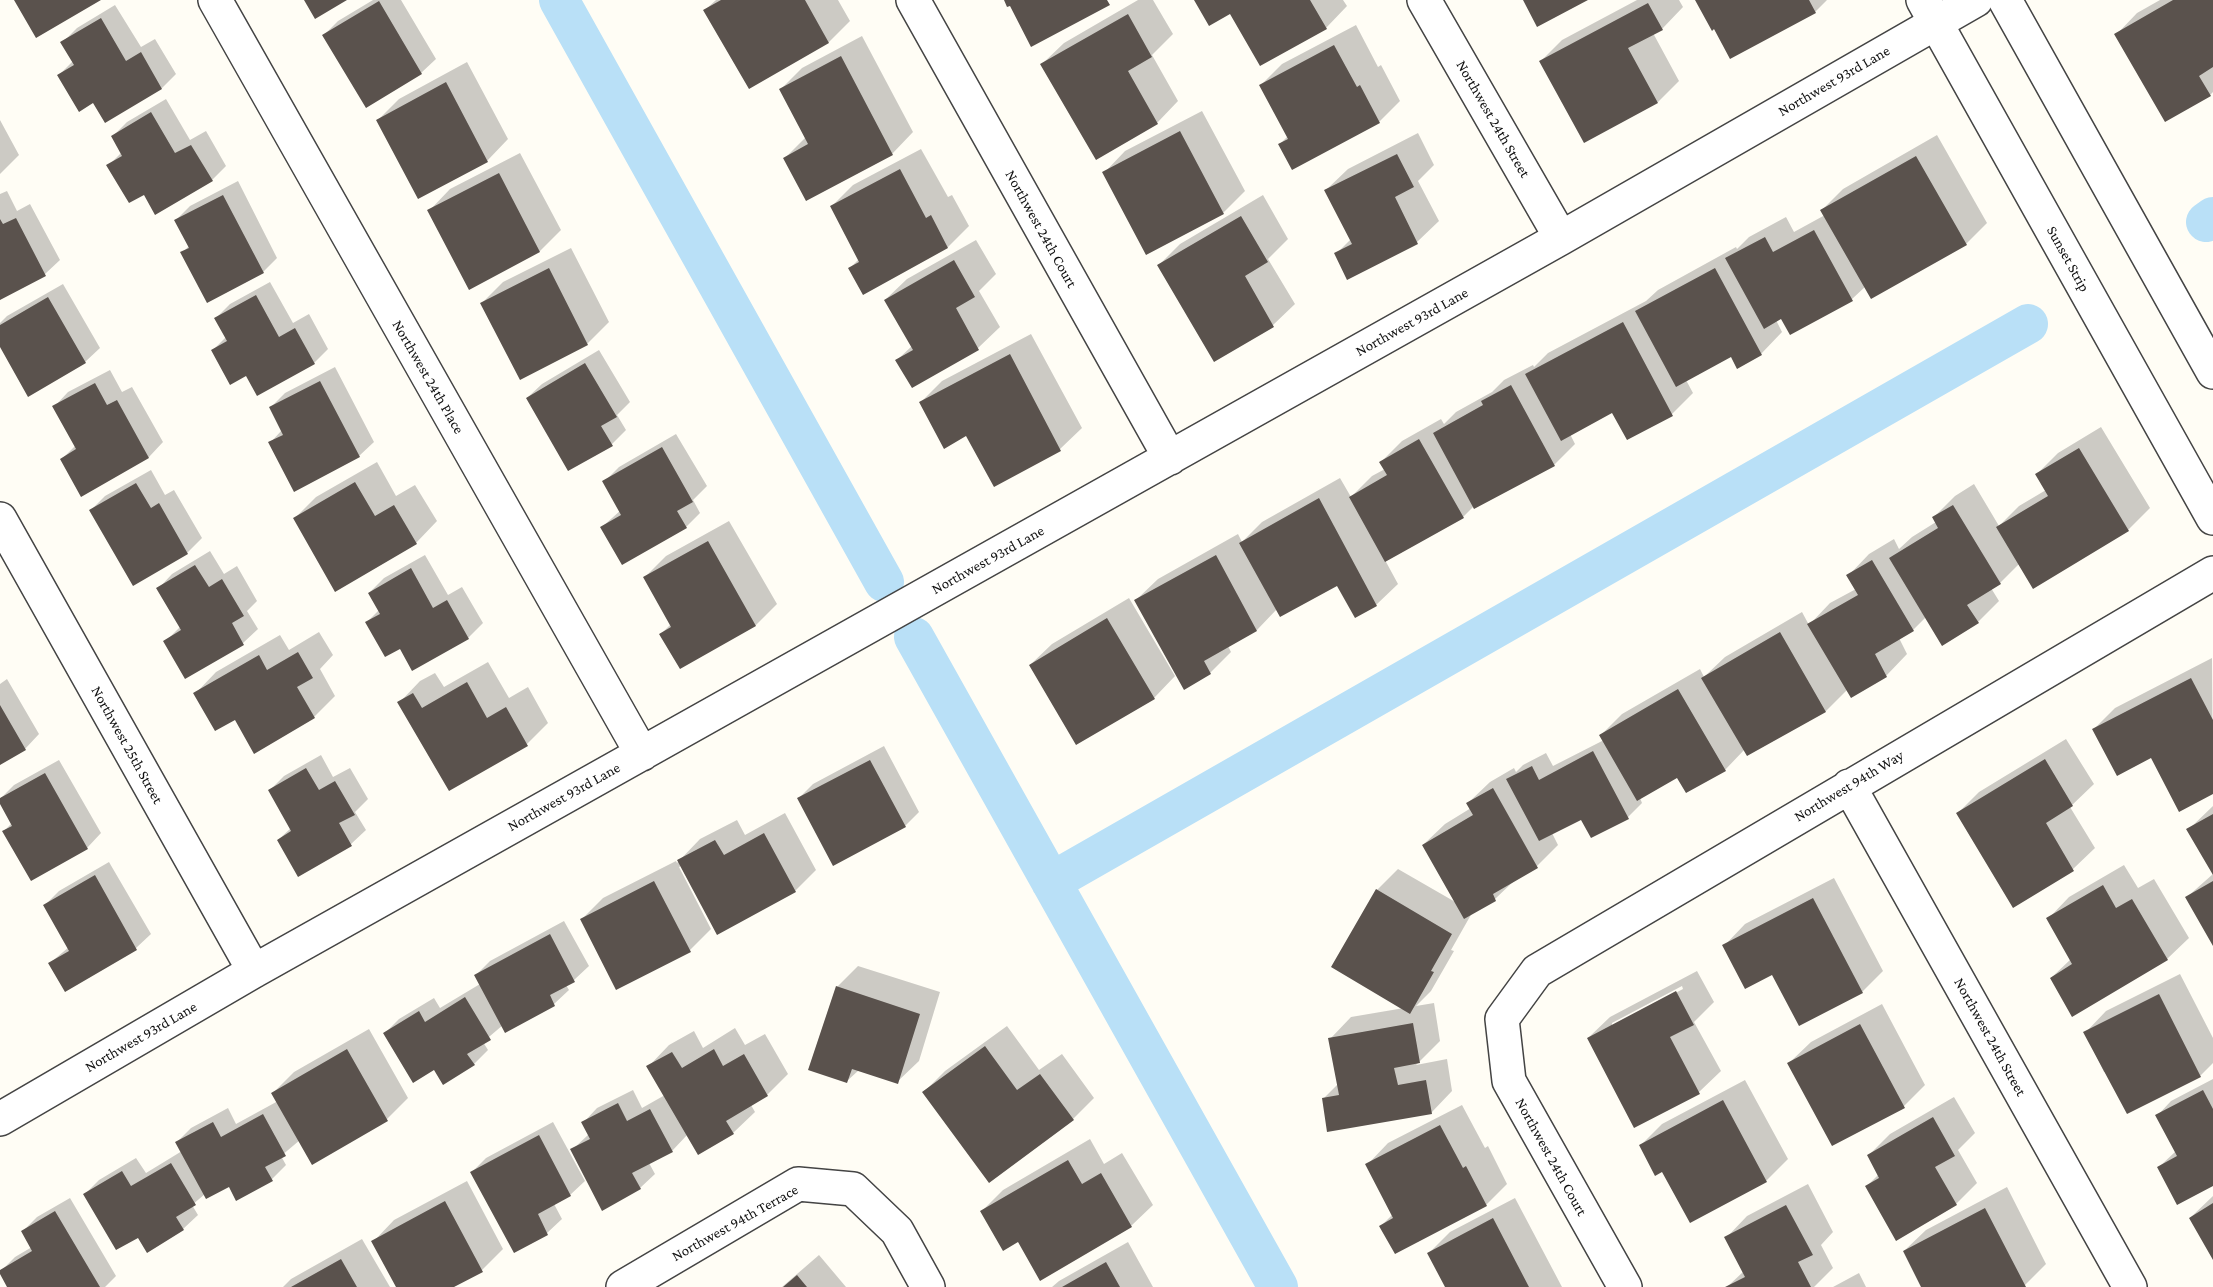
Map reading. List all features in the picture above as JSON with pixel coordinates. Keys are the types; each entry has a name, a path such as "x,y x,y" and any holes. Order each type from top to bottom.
{"street":[{"name":"Northwest 24th Place","path":"215,0 642,754"},
{"name":"Northwest 24th Court","path":"913,0 1170,458"},
{"name":"Northwest 24th Street","path":"1424,0 1561,238"},
{"name":"Northwest 93rd Lane","path":"0,1119 254,971 1561,238 1929,11 1976,0"},
{"path":"2005,0 2213,372"},
{"name":"Sunset Strip","path":"1929,11 2213,518"},
{"name":"Northwest 25th Street","path":"0,519 254,971"},
{"name":"Northwest 94th Way","path":"1502,1019 1537,971 2213,573"},
{"name":"Northwest 24th Street","path":"1849,786 2130,1287"},
{"name":"Northwest 24th Court","path":"1502,1019 1509,1081 1625,1287"},
{"name":"Northwest 94th Terrace","path":"623,1287 798,1184 853,1189 897,1232 928,1287"}],"building":[{"path":"14,0 101,0 36,38"},
{"path":"304,0 347,0 315,19"},
{"path":"721,0 805,0 829,43 749,89 703,10"},
{"path":"1004,0 1107,0 1110,5 1031,47 1010,6 1007,7"},
{"path":"1194,0 1310,0 1327,29 1260,66 1230,14 1209,26"},
{"path":"1523,0 1588,0 1537,27"},
{"path":"1695,0 1809,0 1816,13 1730,59"},
{"path":"2173,0 2213,0 2213,67 2199,76 2211,96 2165,122 2114,34"},
{"path":"379,1 422,74 366,108 322,35"},
{"path":"1648,3 1663,30 1628,48 1658,103 1584,143 1539,61"},
{"path":"1128,14 1152,57 1128,71 1158,124 1096,160 1040,64"},
{"path":"101,18 126,61 141,52 162,89 105,123 93,103 79,112 57,75 74,65 60,42"},
{"path":"1334,45 1357,87 1360,85 1380,123 1292,170 1278,144 1288,139 1259,85"},
{"path":"841,56 893,155 806,201 783,158 808,144 779,89"},
{"path":"446,82 488,162 418,199 376,120"},
{"path":"151,112 175,153 191,145 213,181 155,215 144,195 129,203 106,165 122,156 111,136"},
{"path":"1180,131 1224,214 1146,255 1102,172"},
{"path":"1397,154 1414,187 1395,197 1418,244 1347,280 1334,253 1352,244 1324,190"},
{"path":"1916,156 1967,245 1871,299 1820,210"},
{"path":"900,169 926,218 931,215 948,248 863,295 848,268 859,262 830,206"},
{"path":"499,173 540,252 469,290 427,210"},
{"path":"223,195 264,273 207,303 180,252 189,248 174,220"},
{"path":"1241,216 1268,262 1245,276 1274,327 1214,362 1157,265"},
{"path":"16,218 46,276 0,300 0,219 3,224"},
{"path":"1814,230 1853,301 1790,335 1781,319 1764,329 1725,258 1765,237 1773,252"},
{"path":"954,260 975,297 956,308 979,350 912,388 895,360 913,350 884,300"},
{"path":"549,268 588,345 520,380 480,303"},
{"path":"1715,268 1762,355 1737,369 1731,357 1676,387 1635,311"},
{"path":"256,295 279,337 295,328 315,364 257,396 246,376 230,385 211,350 227,341 214,318"},
{"path":"48,297 86,363 28,397 0,347 0,325"},
{"path":"1623,322 1673,416 1627,440 1612,413 1561,441 1525,374"},
{"path":"1010,354 1061,451 994,487 966,436 944,449 919,402"},
{"path":"585,363 617,417 601,426 613,446 568,471 526,398"},
{"path":"320,381 360,457 294,492 268,442 283,435 269,407"},
{"path":"95,383 107,405 117,400 149,458 81,497 60,459 76,449 52,406"},
{"path":"1511,385 1555,466 1474,509 1433,433 1483,405 1481,401"},
{"path":"1419,439 1464,518 1385,562 1349,497 1387,475 1379,462"},
{"path":"662,447 693,502 677,511 687,528 622,565 600,527 621,515 602,481"},
{"path":"2079,448 2129,531 2033,589 1996,527 2048,496 2035,474"},
{"path":"355,482 375,516 394,505 417,544 335,592 293,518"},
{"path":"136,483 151,508 159,503 188,554 133,586 89,510"},
{"path":"1319,498 1377,606 1355,618 1337,586 1280,617 1239,543"},
{"path":"1953,505 2001,584 1967,605 1979,623 1942,646 1889,558 1938,528 1932,517"},
{"path":"708,541 756,626 680,669 659,634 671,627 643,577"},
{"path":"1216,555 1257,631 1204,661 1211,674 1184,690 1134,600"},
{"path":"1872,560 1914,631 1875,654 1887,677 1851,698 1807,624 1858,595 1846,575"},
{"path":"195,565 209,587 222,579 244,616 232,623 244,645 185,679 163,641 181,630 156,588"},
{"path":"411,568 433,608 447,600 469,639 412,671 400,649 385,657 365,622 380,614 368,593"},
{"path":"1107,618 1155,699 1076,745 1029,665"},
{"path":"1780,632 1826,712 1747,756 1701,678"},
{"path":"298,652 313,678 297,687 315,718 254,754 235,720 215,731 193,693 259,655 267,670"},
{"path":"2191,678 2213,720 2213,794 2179,812 2151,758 2117,776 2092,729"},
{"path":"467,682 487,718 506,707 528,746 449,791 397,702 413,693 422,708"},
{"path":"1678,689 1726,771 1686,793 1677,778 1637,801 1599,735"},
{"path":"0,705 26,750 0,765"},
{"path":"1593,751 1629,819 1591,838 1581,820 1539,841 1506,779 1532,766 1539,780"},
{"path":"2045,759 2073,806 2046,823 2074,871 2013,908 1956,813"},
{"path":"870,760 906,827 833,866 797,798"},
{"path":"306,768 319,790 335,781 355,815 339,823 352,846 298,877 277,840 291,831 268,790"},
{"path":"45,773 88,849 31,881 2,831 12,826 0,804 0,798"},
{"path":"1493,788 1538,868 1493,894 1496,901 1464,919 1422,845 1473,815 1466,803"},
{"path":"2213,814 2213,875 2186,829"},
{"path":"764,833 796,892 717,935 677,860 715,840 724,855"},
{"path":"95,875 137,950 65,992 48,963 69,951 43,905"},
{"path":"654,881 691,952 616,990 580,919"},
{"path":"2213,881 2213,946 2185,897"},
{"path":"2103,885 2116,908 2132,899 2168,960 2072,1017 2050,978 2072,964 2046,918"},
{"path":"1376,889 1452,934 1410,1014 1331,967"},
{"path":"1813,898 1863,993 1799,1026 1772,975 1745,989 1722,945"},
{"path":"550,934 575,982 550,995 555,1006 505,1033 474,975"},
{"path":"836,986 920,1014 898,1084 852,1069 847,1083 808,1070"},
{"path":"1676,991 1694,1025 1670,1037 1700,1094 1634,1128 1587,1038"},
{"path":"2159,994 2201,1077 2127,1114 2083,1032"},
{"path":"465,997 491,1040 467,1054 475,1065 443,1085 434,1070 413,1083 383,1033 419,1011 425,1022"},
{"path":"1413,1023 1420,1063 1394,1068 1398,1085 1426,1080 1432,1114 1327,1132 1322,1098 1339,1095 1328,1038"},
{"path":"1860,1024 1905,1108 1832,1146 1787,1063"},
{"path":"985,1046 1017,1090 1040,1074 1074,1120 989,1183 922,1092"},
{"path":"347,1049 388,1121 312,1165 271,1093"},
{"path":"714,1049 723,1066 744,1054 768,1096 726,1121 734,1134 698,1155 646,1066 672,1052 682,1068"},
{"path":"2203,1090 2213,1109 2213,1186 2177,1205 2157,1167 2177,1156 2155,1115"},
{"path":"1723,1100 1767,1182 1690,1223 1662,1172 1655,1176 1639,1145"},
{"path":"618,1103 627,1121 650,1109 673,1152 632,1173 641,1189 602,1211 570,1149 590,1139 581,1122"},
{"path":"263,1114 286,1156 265,1167 273,1181 236,1201 229,1187 206,1199 175,1142 213,1122 221,1137"},
{"path":"1933,1117 1955,1156 1935,1167 1957,1205 1896,1241 1865,1186 1879,1178 1867,1155"},
{"path":"1440,1125 1463,1168 1466,1166 1487,1206 1395,1254 1379,1226 1393,1218 1365,1164"},
{"path":"539,1135 571,1196 538,1214 548,1235 514,1253 470,1172"},
{"path":"1068,1160 1082,1184 1101,1173 1132,1227 1040,1281 1018,1242 1003,1251 980,1211"},
{"path":"171,1163 196,1205 176,1217 184,1230 147,1253 138,1238 116,1250 83,1194 122,1171 131,1186"},
{"path":"445,1201 483,1272 454,1287 396,1287 371,1241"},
{"path":"2213,1203 2213,1260 2189,1218"},
{"path":"1786,1205 1813,1255 1798,1262 1811,1287 1725,1287 1745,1277 1724,1237"},
{"path":"1985,1208 2026,1287 1921,1287 1903,1251"},
{"path":"55,1211 100,1287 7,1287 0,1270 32,1251 21,1231"},
{"path":"1493,1218 1529,1287 1445,1287 1427,1253"},
{"path":"341,1259 357,1287 291,1287"},
{"path":"1106,1262 1120,1287 1062,1287"},
{"path":"797,1275 807,1287 783,1287"}],"waterway":[{"path":"559,0 884,582"},
{"path":"2206,222 2213,217"},
{"path":"1051,882 2028,324"},
{"path":"914,637 1278,1287"}]}
